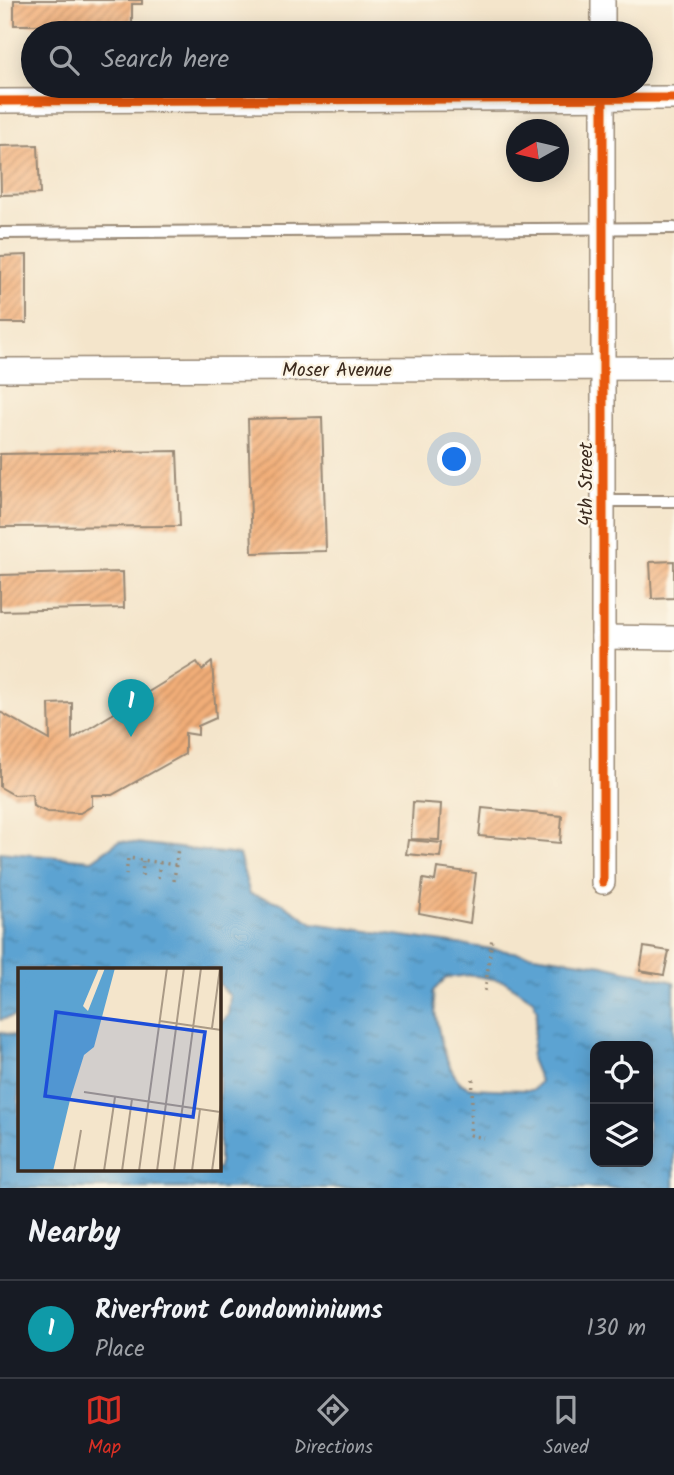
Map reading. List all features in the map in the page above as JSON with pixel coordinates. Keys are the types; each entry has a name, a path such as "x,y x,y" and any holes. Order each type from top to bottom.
{"street":[{"path":"603,0 603,21"},
{"path":"653,96 674,98"},
{"path":"0,101 201,98"},
{"name":"4th Street","path":"603,98 603,882"},
{"name":"Moser Avenue","path":"0,370 674,368"},
{"path":"603,637 674,638"}],"lane":[{"path":"0,233 674,228"},
{"path":"603,501 674,501"}],"path":[{"path":"174,881 178,847"},
{"path":"126,875 128,859 176,865"},
{"path":"142,876 143,861"},
{"path":"158,878 160,863"},
{"path":"485,991 492,937"},
{"path":"472,1079 470,1135 484,1138"}],"water":[{"path":"119,841 239,855 250,894 282,903 313,923 603,965 674,982 674,1188 0,1188 0,1032 18,1037 18,1170 220,1170 220,1024 228,1015 230,996 220,985 220,968 18,968 18,1015 0,1020 0,852 92,860","holes":["470,975 504,981 533,1000 537,1011 531,1059 540,1081 533,1090 468,1087 460,1082 442,1045 433,991 446,978"]}],"building":[{"path":"14,0 142,0 142,4 132,4 132,21 21,21 21,25 14,25"},
{"path":"38,145 40,194 1,195 0,146"},
{"path":"27,255 27,323 0,323 0,256"},
{"path":"322,417 326,551 252,553 248,419"},
{"path":"177,451 180,526 0,527 0,454"},
{"path":"674,561 674,598 652,599 650,562"},
{"path":"123,572 124,608 0,611 0,575"},
{"path":"197,662 202,670 212,662 216,718 198,726 198,735 185,733 185,754 112,795 92,795 92,806 80,813 47,812 33,806 32,794 14,795 0,787 0,712 50,740 49,704 72,703 72,739"},
{"path":"413,802 441,804 439,840 411,839"},
{"path":"482,808 562,816 560,843 479,836"},
{"path":"408,840 442,843 440,857 406,854"},
{"path":"437,868 476,873 470,923 419,913 423,879 435,881"},
{"path":"644,947 669,951 664,975 640,971"}],"cycle path":[{"path":"603,98 603,882"},
{"path":"0,101 674,98"}],"place":[{"name":"Riverfront Condominiums","path":"131,737"}]}
